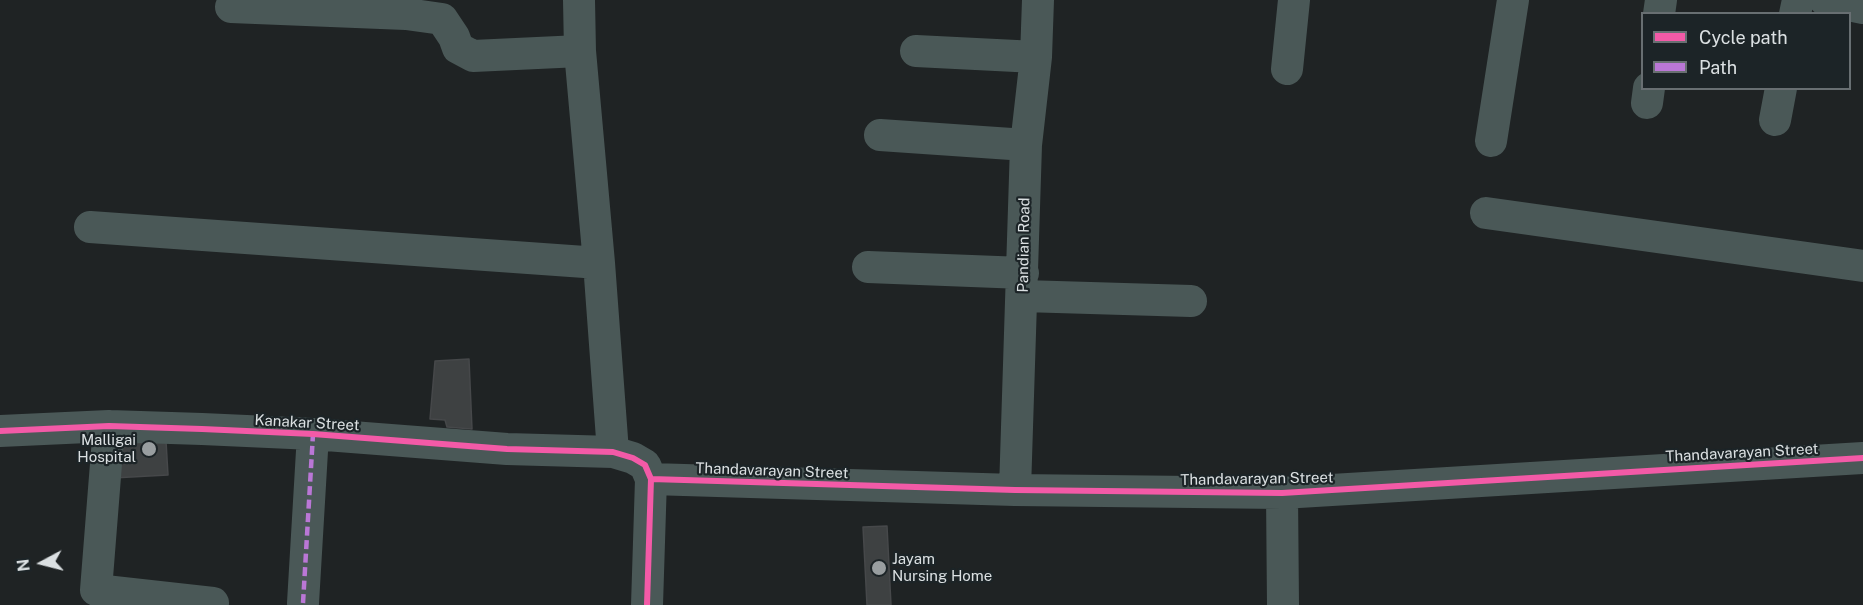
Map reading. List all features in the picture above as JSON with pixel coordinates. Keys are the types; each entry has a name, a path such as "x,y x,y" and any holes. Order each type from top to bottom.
{"street":[{"path":"579,0 580,51 613,452"},
{"name":"Pandian Road","path":"1015,490 1026,144 1036,57 1038,0"},
{"path":"1287,69 1294,0"},
{"path":"1491,141 1513,0"},
{"path":"1825,0 1863,8"},
{"path":"231,7 406,14 442,19 454,37 458,48 473,56 580,51"},
{"path":"916,51 1036,57"},
{"path":"1775,120 1781,90"},
{"path":"880,135 1026,144"},
{"path":"1486,213 1863,266"},
{"path":"90,227 599,263"},
{"path":"868,267 1191,301"},
{"path":"109,426 96,590 213,603"},
{"name":"Kanakar Street","path":"0,431 109,426 313,434 507,448 613,452 633,458 645,465 651,479"},
{"path":"303,603 313,434"},
{"name":"Thandavarayan Street","path":"651,479 1015,490 1282,493 1863,458"},
{"path":"647,605 651,479"},
{"path":"1282,493 1283,605"}],"building":[{"path":"469,359 472,429 447,427 445,420 430,419 435,361"},
{"path":"166,441 168,475 113,478 111,445"},
{"path":"887,526 891,605 867,605 863,527"}],"marked path":[{"path":"303,603 313,434"}],"cycle path":[{"path":"0,431 109,426 202,429 313,434 507,449 613,452 633,458 645,465 651,479 647,605"},
{"path":"651,479 1015,490 1282,493 1863,458"}],"place":[{"name":"Malligai Hospital","path":"149,449"},
{"name":"Jayam Nursing Home","path":"879,568"}]}
